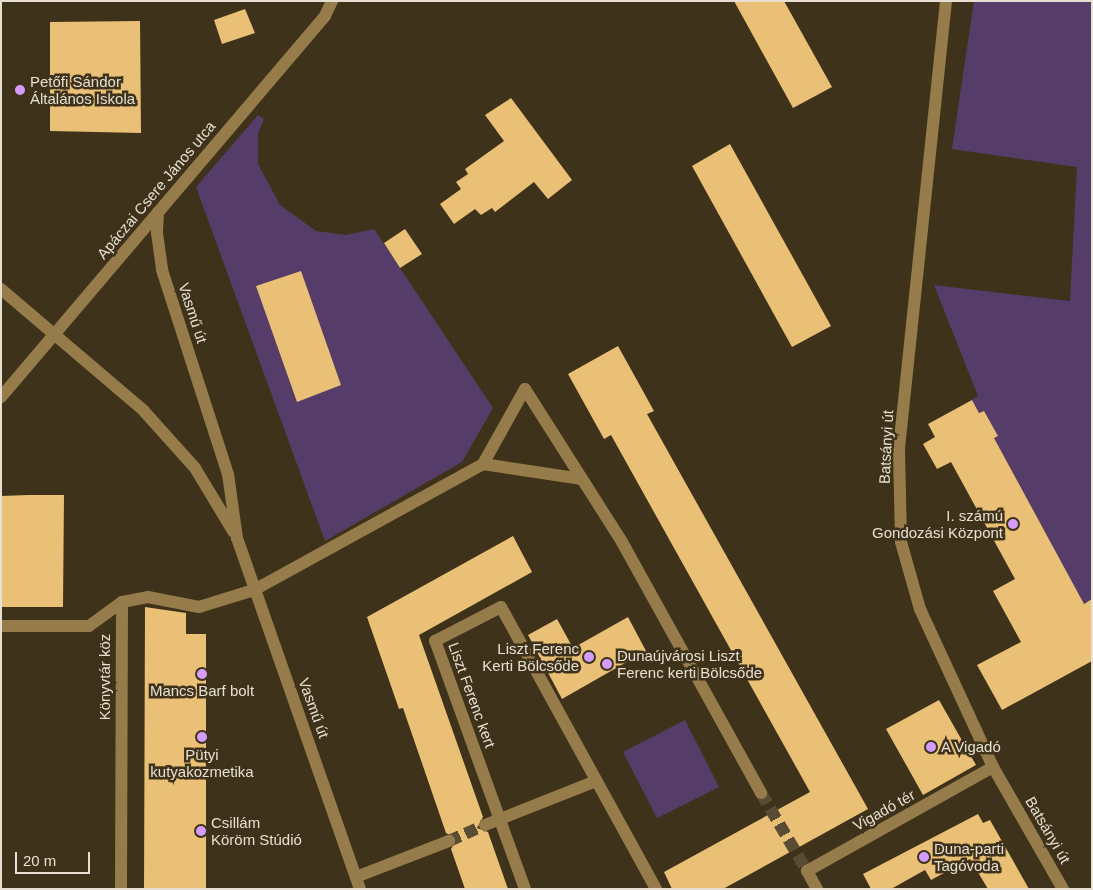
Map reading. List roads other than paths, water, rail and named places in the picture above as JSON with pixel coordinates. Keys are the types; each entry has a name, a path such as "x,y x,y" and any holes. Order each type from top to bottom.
{"street":[{"name":"Apáczai Csere János utca","path":"1,397 56,335 325,16 332,1"},
{"name":"Batsányi út","path":"946,1 900,451 901,542 920,610 993,767 1063,889"},
{"name":"Vasmű út","path":"158,212 162,270 228,474 237,538 358,883"},
{"name":"Vasmű út","path":"1,289 143,410 195,468 237,538"},
{"path":"1,626 90,626 122,602 148,597 199,606 254,590 484,464 525,389 622,542 760,793"},
{"path":"484,464 582,479"},
{"name":"Könyvtár köz","path":"121,889 122,602"},
{"name":"Liszt Ferenc kert","path":"525,889 435,641 501,607 656,889"},
{"name":"Vigadó tér","path":"817,889 807,871 993,767"},
{"path":"486,824 596,781"},
{"path":"358,883 449,841"}],"tunnel":[{"path":"761,793 807,871"},
{"path":"449,841 485,825"}],"place":[{"name":"Petőfi Sándor Általános Iskola","path":"20,90"},
{"name":"I. számú Gondozási Központ","path":"1013,524"},
{"name":"Liszt Ferenc Kerti Bölcsőde","path":"589,657"},
{"name":"Dunaújvárosi Liszt Ferenc kerti Bölcsőde","path":"607,664"},
{"name":"Mancs Barf bolt","path":"202,674"},
{"name":"Pütyi kutyakozmetika","path":"202,737"},
{"name":"A Vigadó","path":"931,747"},
{"name":"Csillám Köröm Stúdió","path":"201,831"},
{"name":"Duna-parti Tagóvoda","path":"924,857"}]}
